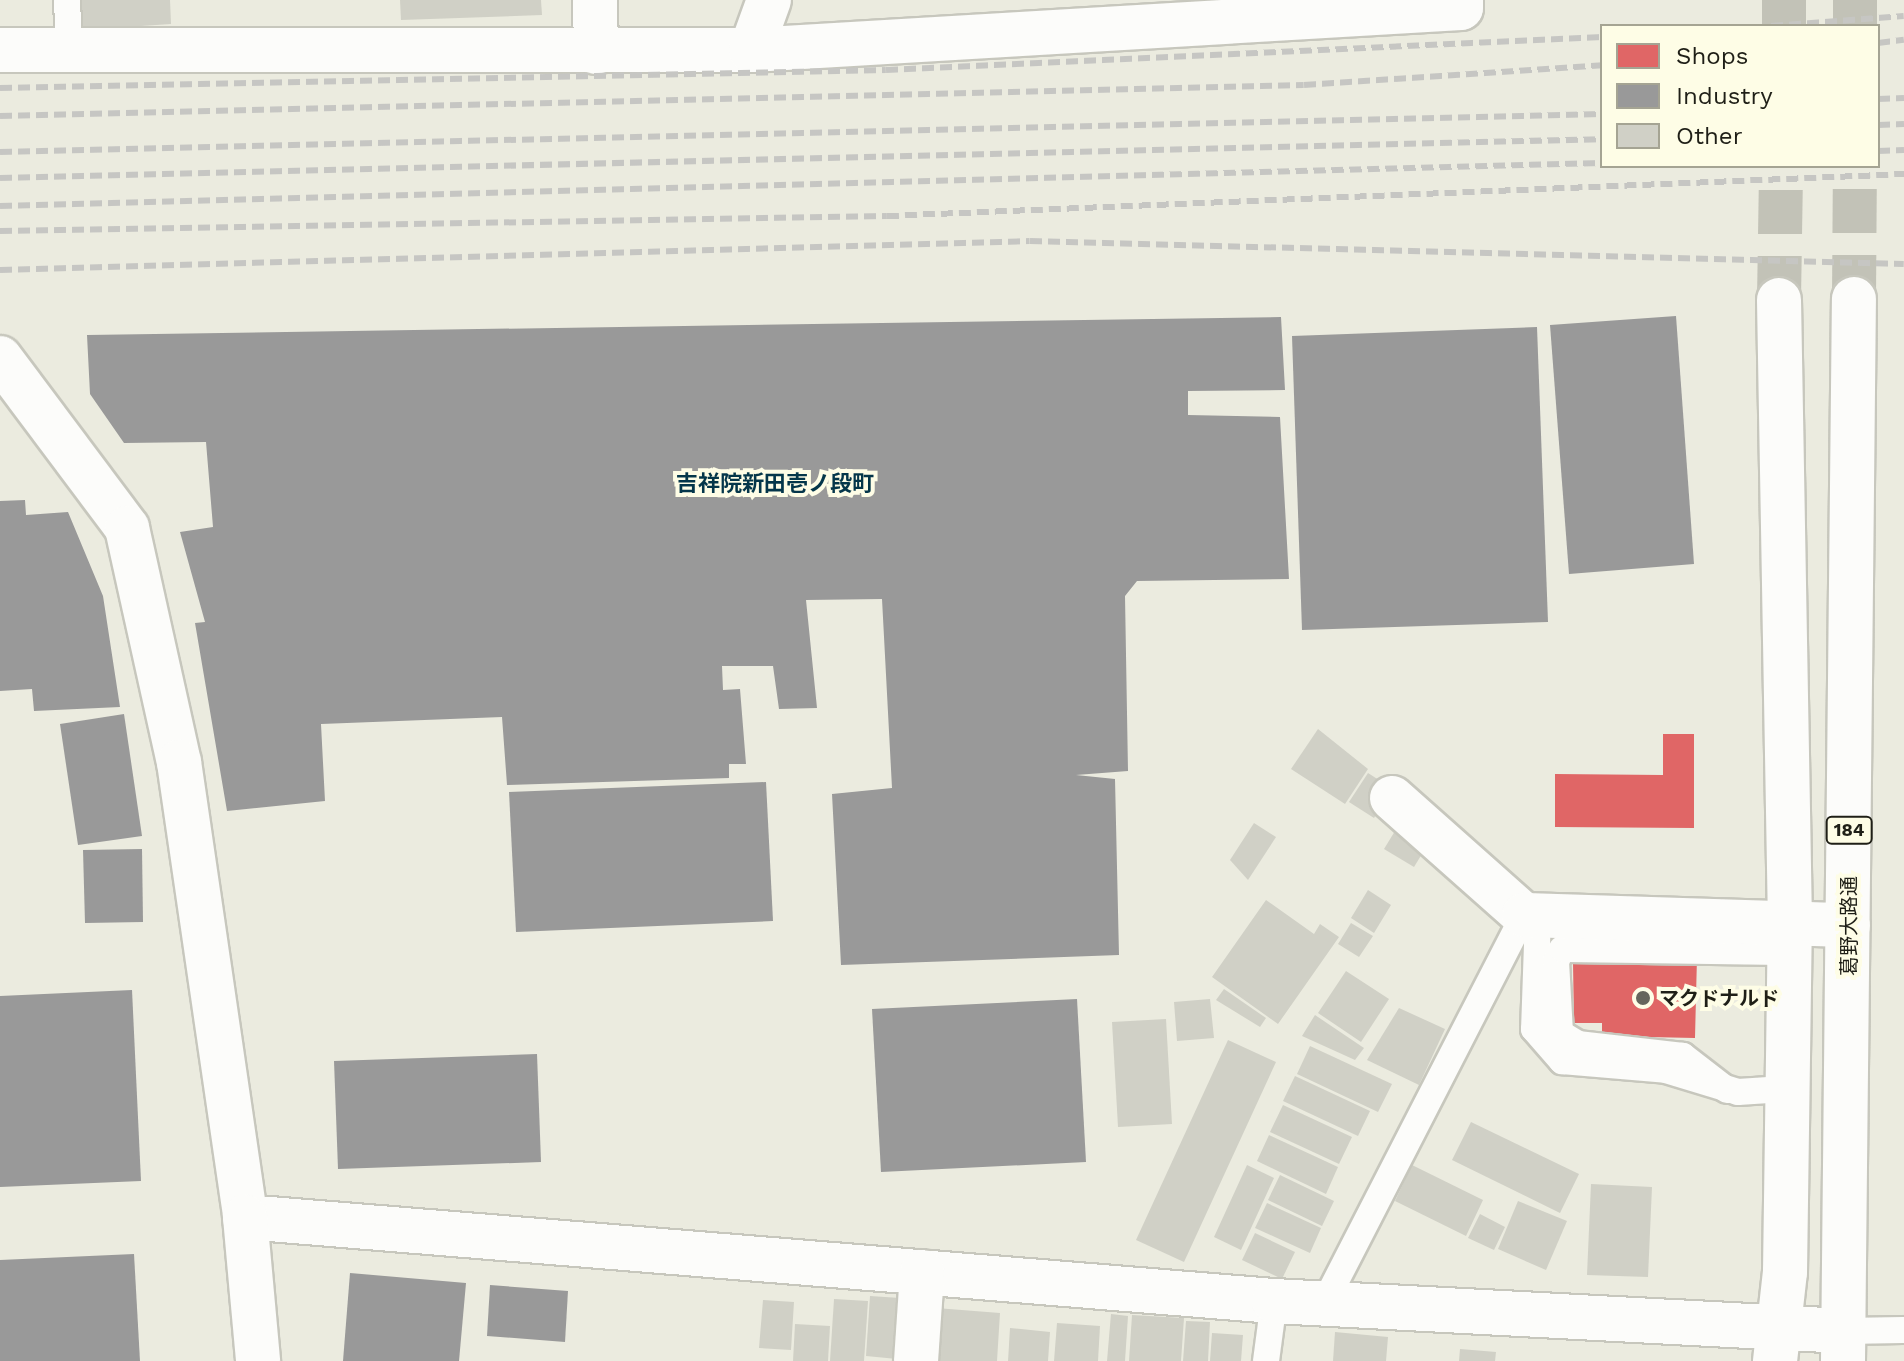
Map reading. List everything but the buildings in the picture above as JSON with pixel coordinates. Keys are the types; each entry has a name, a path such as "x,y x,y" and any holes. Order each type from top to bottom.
{"street":[{"path":"595,0 596,52"},
{"path":"751,50 769,0"},
{"path":"0,50 69,47 596,52 751,50 1461,8 1461,0"},
{"name":"葛野大路通","path":"1843,1346 1854,299"},
{"path":"1775,1345 1785,1272 1784,1089 1789,938 1779,300"},
{"path":"0,358 127,528 179,762 245,1217 258,1361"},
{"path":"1392,798 1531,915 1789,938 1848,925"},
{"path":"245,1217 1324,1304 1775,1345 1843,1346"},
{"path":"916,1361 922,1272"}],"lane":[{"path":"67,0 69,47"},
{"path":"1531,915 1534,1029 1547,1049 1562,1061 1666,1070 1727,1090 1784,1089"},
{"path":"1324,1304 1531,915"},
{"path":"1727,1090 1683,1056 1578,1044 1560,1033 1556,961 1562,949 1789,938"},
{"path":"1266,1361 1274,1301"},
{"path":"1843,1346 1904,1330"}],"tunnel":[{"path":"1784,0 1784,24"},
{"path":"1855,0 1855,24"},
{"path":"1779,300 1781,168"},
{"path":"1854,299 1855,168"}],"railway":[{"path":"1798,24 1904,16"},
{"path":"0,88 886,70 1600,37"},
{"path":"1880,43 1904,40"},
{"path":"0,116 1304,85 1600,65"},
{"path":"1880,99 1904,98"},
{"path":"0,152 1600,114"},
{"path":"1880,125 1904,124"},
{"path":"0,178 1600,139"},
{"path":"1880,151 1904,150"},
{"path":"0,206 1600,163"},
{"path":"0,231 887,216 1904,174"},
{"path":"0,270 1030,241 1904,264"}],"place":[{"name":"マクドナルド","path":"1643,998"}],"district":[{"name":"吉祥院新田壱ノ段町","path":"775,484"}]}
